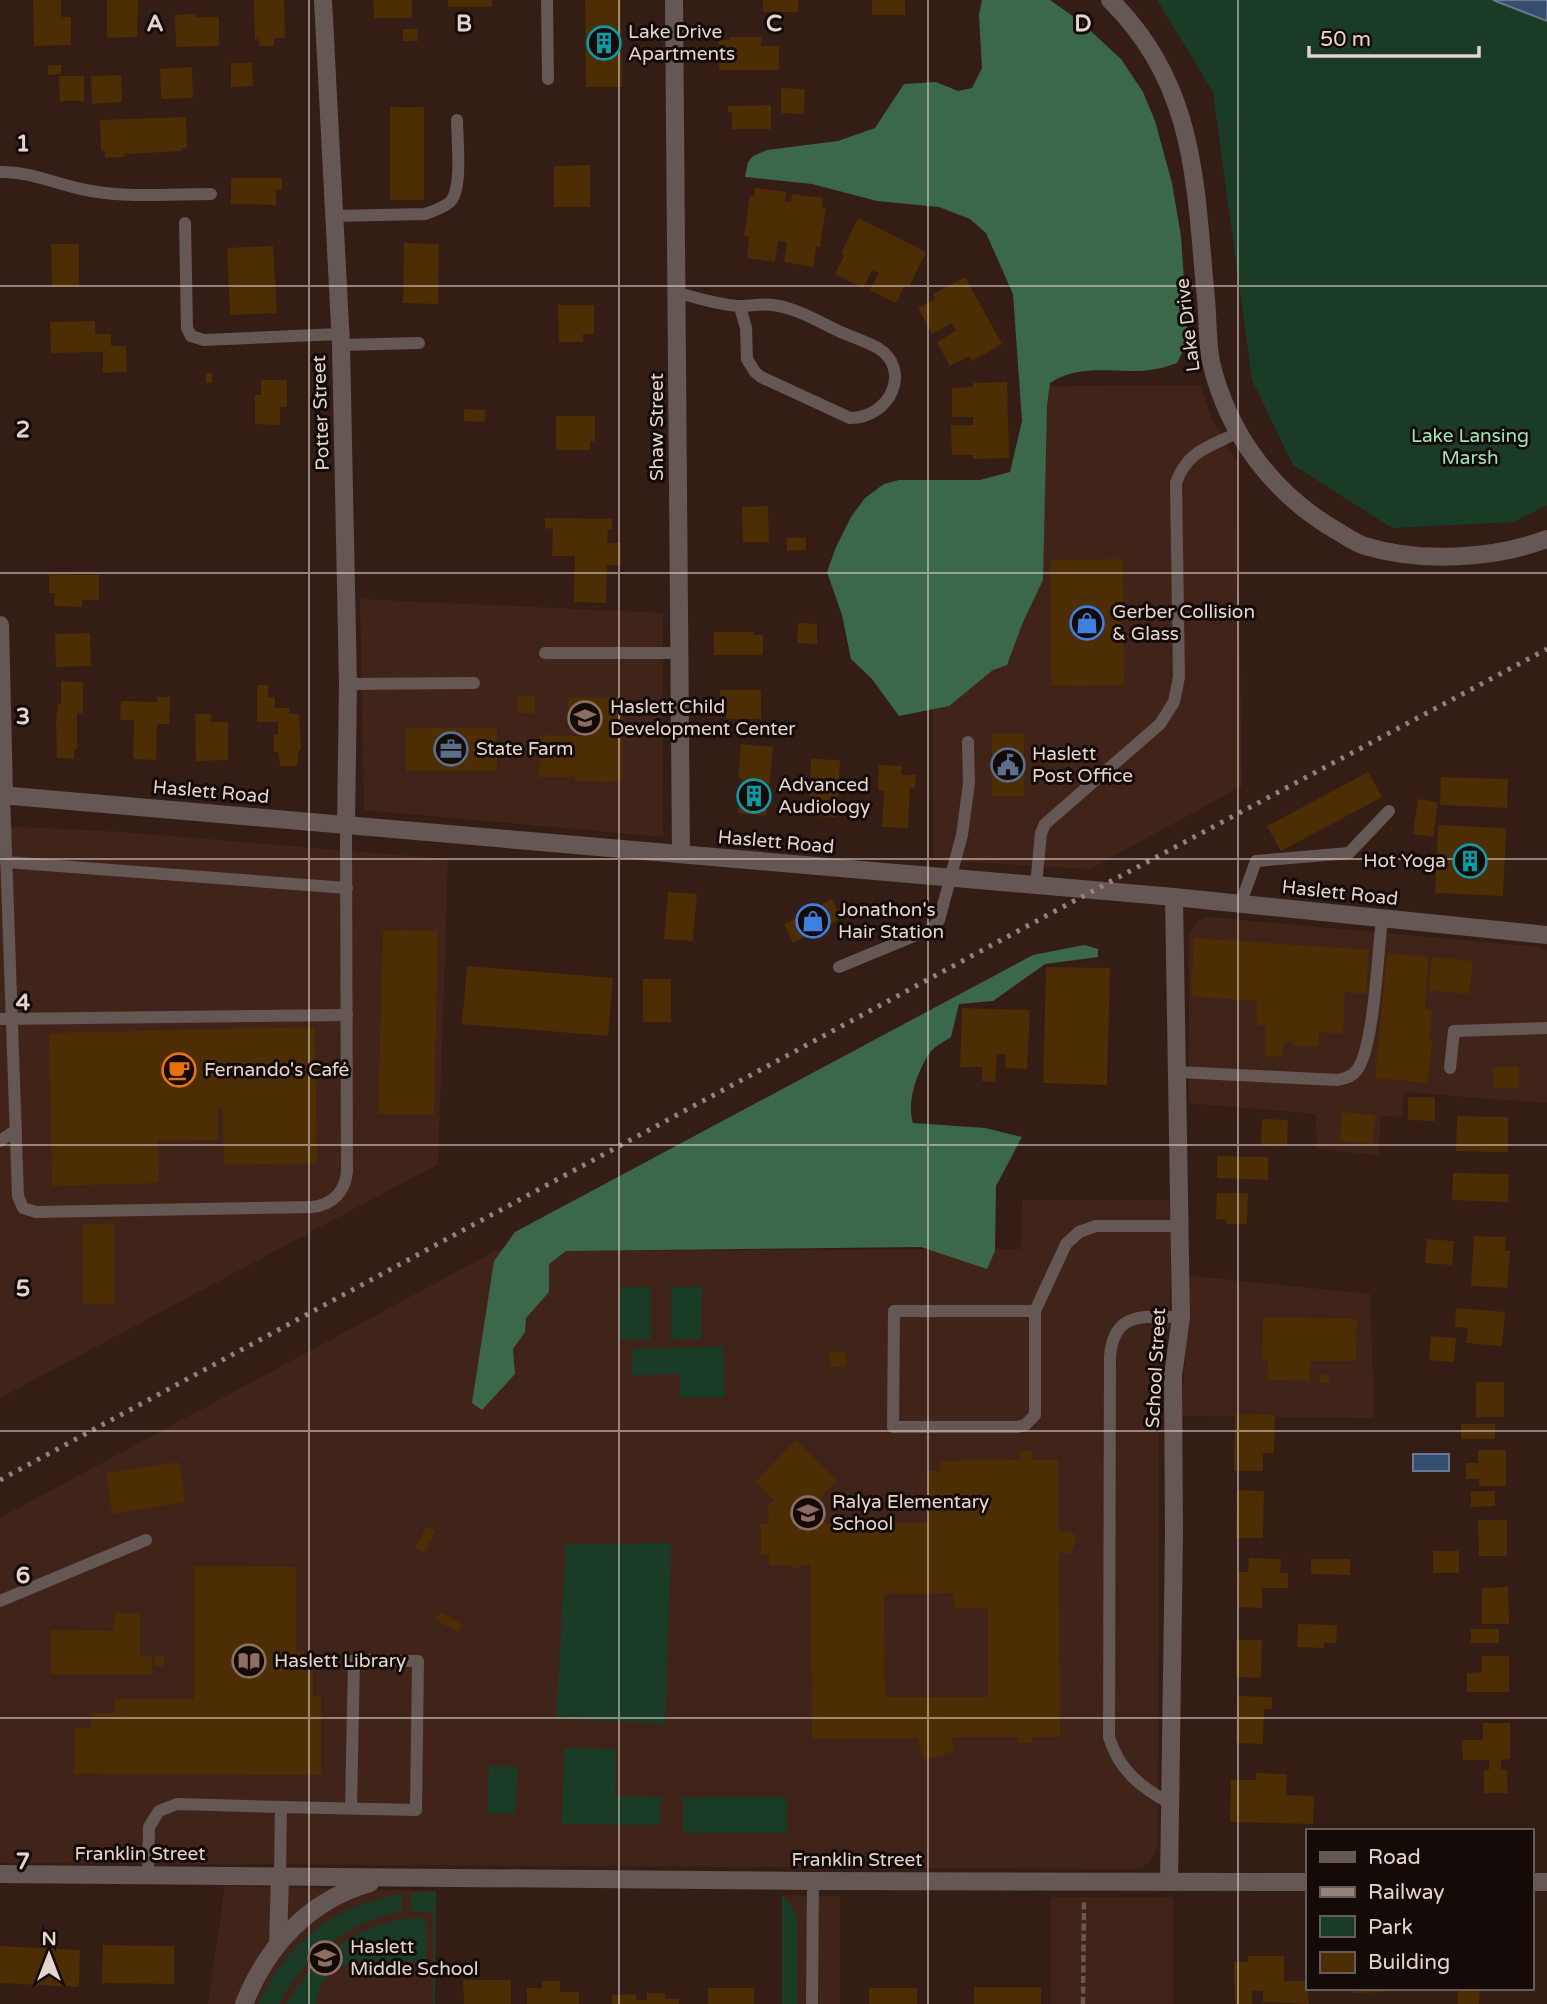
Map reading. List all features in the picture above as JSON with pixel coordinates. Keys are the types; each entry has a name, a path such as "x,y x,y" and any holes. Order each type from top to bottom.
{"street":[{"name":"Potter Street","path":"323,0 340,340 348,684 346,825"},
{"name":"Shaw Street","path":"674,0 681,855"},
{"name":"Lake Drive","path":"1110,0 1139,33 1157,60 1182,119 1191,150 1195,182 1210,360 1220,395 1237,433 1268,476 1294,501 1363,546 1404,554 1446,556 1521,549 1547,539"},
{"path":"0,625 2,795"},
{"name":"Haslett Road","path":"2,795 1174,897 1547,934"},
{"name":"School Street","path":"1170,1882 1173,1377 1181,1317 1174,897"},
{"name":"Franklin Street","path":"0,1874 1306,1882"},
{"path":"278,1943 280,1876"},
{"name":"Franklin Street","path":"244,2004 260,1970 278,1943 316,1906 336,1895 373,1882 407,1878"}],"lane":[{"path":"547,0 548,79"},
{"path":"334,216 412,215 437,210 450,201 457,188 457,120"},
{"path":"0,172 27,173 104,194 211,194"},
{"path":"185,223 187,328 191,336 204,340 419,343"},
{"path":"677,293 740,307 756,304 785,307 880,349 892,366 894,376 891,396 878,411 860,418 850,418 761,377 747,359 746,328 740,307"},
{"path":"1036,885 1041,833 1045,824 1160,724 1174,702 1179,677 1176,483 1180,471 1192,455 1237,433"},
{"path":"545,653 680,653"},
{"path":"348,684 474,683"},
{"path":"839,967 934,926 940,917 962,835 969,783 968,742"},
{"path":"2,795 6,862 6,1019 16,1130 18,1196 23,1208 29,1211 298,1207 326,1204 341,1191 347,1172 346,825"},
{"path":"1240,905 1256,860 1349,853 1389,811"},
{"path":"6,862 347,888"},
{"path":"1178,1072 1337,1080 1352,1075 1360,1063 1371,1020 1382,919"},
{"path":"6,1019 347,1014"},
{"path":"1450,1068 1454,1031 1547,1028"},
{"path":"0,1141 16,1130"},
{"path":"1035,1311 894,1311 893,1427 1017,1427 1031,1420 1035,1415 1035,1311 1061,1252 1072,1237 1096,1226 1180,1226"},
{"path":"1171,1804 1128,1774 1116,1757 1109,1737 1110,1356 1111,1340 1117,1329 1130,1320 1143,1317 1181,1317"},
{"path":"0,1601 146,1540"},
{"path":"148,1875 149,1826 159,1811 177,1804 416,1810 418,1661 354,1660 351,1808"},
{"path":"280,1876 281,1807"},
{"path":"812,2004 813,1881"}],"path":[{"path":"1083,2004 1084,1881"}],"shaded area":[{"path":"1200,385 1212,420 1237,461 1242,786 1090,869 933,860 932,493 1042,493 1042,386"},
{"path":"360,599 663,613 663,837 364,810"},
{"path":"0,826 123,832 448,859 438,1164 0,1398"},
{"path":"1208,917 1539,947 1545,950 1547,1103 1404,1092 1402,1117 1381,1116 1378,1155 1317,1149 1316,1114 1189,1103 1189,934 1197,921"},
{"name":"Ralya Elementary School","path":"1022,1200 1171,1200 1170,1318 1159,1376 1158,1847 1149,1862 1142,1867 0,1863 0,1518 495,1251 1021,1249"},
{"path":"1191,1276 1370,1294 1374,1418 1181,1416"},
{"name":"Haslett Middle School","path":"225,1886 436,1891 435,2004 208,2004"},
{"path":"782,1895 840,1896 840,2004 782,2004"},
{"path":"1051,1897 1173,1897 1173,2004 1051,2004"}],"green space":[{"path":"982,0 1050,0 1081,22 1121,59 1143,92 1155,121 1172,183 1181,236 1188,341 1177,363 1164,367 1142,371 1089,371 1063,376 1050,383 1047,405 1043,580 1007,665 993,670 949,706 899,716 872,679 851,659 842,615 827,572 851,517 865,498 884,484 899,480 980,480 1010,472 1022,421 1013,294 986,233 970,219 939,207 877,201 812,184 745,177 748,162 753,156 767,150 838,141 875,128 904,84 936,82 958,91 972,88 982,68 979,15"},
{"name":"Lake Lansing Marsh","path":"1157,0 1493,0 1547,21 1547,505 1514,522 1392,528 1293,465 1252,380 1213,92"},
{"path":"1084,945 1098,949 1098,957 1045,964 993,1001 959,1004 951,1037 932,1050 922,1066 912,1095 913,1123 985,1128 1022,1137 996,1186 995,1251 987,1269 921,1247 566,1251 549,1264 549,1292 526,1318 525,1332 513,1349 515,1374 482,1410 472,1403 494,1261 515,1232 1033,955"},
{"path":"620,1287 651,1287 651,1340 620,1339"},
{"path":"671,1287 702,1287 701,1340 671,1339"},
{"path":"724,1346 725,1397 680,1398 679,1374 632,1375 632,1349"},
{"path":"671,1543 665,1724 556,1718 566,1544"},
{"path":"564,1748 616,1749 615,1796 661,1797 660,1825 562,1824"},
{"path":"489,1766 518,1767 515,1814 487,1813"},
{"path":"683,1797 787,1797 787,1833 683,1833"},
{"path":"436,1891 433,2004 433,1912 414,1912 411,1909 411,1893"},
{"path":"402,1894 402,1911 382,1916 346,1932 314,1957 289,1987 279,2004 258,2004 283,1962 315,1930 355,1907"},
{"path":"782,1895 791,1904 797,1917 797,2004 782,2004"},
{"path":"421,1918 427,1924 426,1962 375,1961 343,1966 330,1974 321,1986 316,2004 286,2004 311,1970 343,1943 380,1925"}],"water":[{"path":"1493,0 1547,0 1547,21"},
{"path":"1413,1454 1449,1454 1449,1471 1413,1471"}],"building":[{"path":"33,0 61,0 61,17 71,17 71,45 34,46"},
{"path":"107,0 138,0 137,37 107,38"},
{"path":"254,0 284,0 285,38 274,38 274,46 259,46 259,39 255,39"},
{"path":"373,0 412,0 412,18 374,18"},
{"path":"448,0 492,0 492,7 448,7"},
{"name":"Lake Drive Apartments","path":"585,0 621,0 622,87 586,87"},
{"path":"763,0 798,0 798,12 763,12"},
{"path":"872,0 905,0 905,15 872,15"},
{"path":"196,14 196,17 219,17 219,46 176,47 175,15"},
{"path":"403,29 417,29 418,41 403,41"},
{"path":"729,37 761,37 761,46 779,46 779,70 719,70 719,40 729,40"},
{"path":"231,63 252,63 253,86 231,87"},
{"path":"48,65 61,65 61,74 48,75"},
{"path":"192,67 193,98 161,99 160,69"},
{"path":"121,75 122,102 92,104 91,76"},
{"path":"59,76 84,76 84,101 60,101"},
{"path":"781,88 805,89 804,114 781,113"},
{"path":"771,105 771,129 732,129 732,112 728,113 728,106"},
{"path":"390,107 424,107 424,200 390,200"},
{"path":"186,117 187,148 182,148 182,151 124,154 125,157 105,158 105,151 101,151 100,120"},
{"path":"590,165 590,207 554,207 554,166"},
{"path":"231,178 282,178 282,190 276,190 276,205 231,204"},
{"path":"755,188 786,192 785,201 791,202 792,194 823,198 822,207 826,208 820,247 816,247 813,267 784,262 787,242 778,241 775,262 747,258 749,237 744,236 750,196 754,197"},
{"path":"858,218 926,252 909,287 905,285 896,303 870,290 879,273 872,270 863,288 835,274"},
{"path":"404,243 439,244 438,304 403,303"},
{"path":"51,244 79,244 79,287 52,287"},
{"path":"273,246 277,313 230,315 227,248"},
{"path":"965,277 1002,344 972,361 969,356 950,366 937,342 956,331 952,323 932,334 918,308 935,299 933,294"},
{"path":"558,305 594,305 594,334 583,334 583,342 559,342"},
{"path":"95,321 95,334 111,334 111,346 126,346 127,372 103,373 103,352 51,353 50,322"},
{"path":"206,373 212,373 212,383 206,383"},
{"path":"261,380 287,380 287,407 280,407 280,425 255,424 255,395 261,395"},
{"path":"1007,382 1009,458 973,459 973,455 952,455 951,425 973,425 973,417 952,417 952,388 973,387 973,383"},
{"path":"464,409 485,410 485,422 464,421"},
{"path":"556,416 595,416 595,441 590,441 590,450 556,450"},
{"path":"768,506 769,542 743,542 742,507"},
{"path":"545,518 612,519 607,543 621,543 621,566 607,565 606,603 574,602 575,556 552,556 553,529 545,528"},
{"path":"806,537 806,550 787,551 787,538"},
{"name":"Gerber Collision & Glass","path":"1123,559 1124,685 1051,686 1050,560"},
{"path":"49,574 99,575 99,600 82,600 82,607 54,606 55,593 49,593"},
{"path":"798,623 817,624 817,644 797,643"},
{"path":"714,632 754,632 754,635 763,635 763,655 714,655"},
{"path":"90,633 91,666 56,667 55,634"},
{"path":"61,681 83,682 83,713 77,713 77,749 74,749 74,759 57,758 56,723 58,704 61,704"},
{"path":"257,685 268,685 268,697 275,697 275,708 289,708 289,714 299,714 301,751 299,750 297,766 280,766 278,752 274,752 274,735 278,735 278,722 257,722"},
{"path":"720,690 761,690 761,719 726,719 726,716 720,716"},
{"path":"517,696 535,696 535,713 517,713"},
{"path":"157,697 170,697 169,724 157,724 156,760 133,759 134,720 120,720 121,701 157,702"},
{"path":"568,697 623,698 622,782 575,781 575,777 539,777 540,735 591,736 591,726 567,725"},
{"path":"195,714 211,714 211,722 228,722 228,760 196,761"},
{"name":"State Farm","path":"406,728 497,728 497,771 406,771"},
{"name":"Haslett Post Office","path":"992,734 1024,734 1024,796 992,796"},
{"name":"Advanced Audiology","path":"741,744 773,747 766,816 738,813 742,779 738,778"},
{"path":"811,759 840,760 837,817 809,816"},
{"path":"879,765 902,766 901,775 916,775 915,788 910,788 908,828 882,827 884,791 878,790"},
{"path":"1368,772 1382,797 1281,851 1267,826"},
{"path":"1441,777 1508,779 1507,808 1440,805"},
{"path":"1418,799 1438,802 1433,837 1413,834"},
{"name":"Hot Yoga","path":"1438,825 1506,828 1503,896 1435,893"},
{"path":"668,892 697,894 693,941 664,939"},
{"name":"Jonathon's Hair Station","path":"832,899 841,918 793,943 784,924"},
{"path":"383,930 438,931 434,1115 378,1114"},
{"path":"1194,938 1369,950 1366,994 1345,992 1343,1034 1319,1032 1318,1047 1293,1046 1294,1042 1284,1042 1283,1056 1266,1057 1265,1025 1257,1025 1256,1001 1191,996"},
{"path":"1387,953 1428,957 1425,1009 1432,1010 1429,1040 1432,1040 1428,1083 1375,1078"},
{"path":"1432,957 1473,961 1469,994 1429,990"},
{"path":"467,966 613,978 608,1036 462,1024"},
{"path":"1046,967 1110,968 1107,1085 1043,1083"},
{"path":"643,979 671,979 671,1022 643,1022"},
{"path":"962,1008 1030,1010 1027,1069 1005,1068 1006,1054 997,1054 995,1082 982,1081 982,1067 960,1067"},
{"path":"315,1027 317,1163 224,1165 223,1108 218,1108 218,1140 158,1141 159,1183 52,1186 49,1033"},
{"path":"1493,1067 1519,1067 1518,1088 1493,1088"},
{"path":"1408,1097 1435,1097 1435,1121 1408,1120"},
{"path":"1342,1112 1375,1115 1373,1144 1340,1141"},
{"path":"1457,1116 1508,1117 1508,1152 1456,1151"},
{"path":"1262,1119 1288,1120 1287,1145 1261,1144"},
{"path":"1217,1156 1268,1157 1268,1180 1217,1178"},
{"path":"1453,1173 1509,1174 1508,1202 1452,1200"},
{"path":"1217,1193 1248,1193 1247,1224 1226,1224 1226,1220 1216,1219"},
{"path":"82,1224 114,1224 114,1304 83,1304"},
{"path":"1474,1236 1506,1237 1505,1251 1510,1251 1507,1288 1471,1286"},
{"path":"1427,1239 1454,1241 1452,1265 1425,1263"},
{"path":"1456,1308 1505,1312 1502,1346 1466,1343 1468,1328 1455,1327"},
{"path":"1263,1317 1357,1319 1356,1361 1310,1361 1310,1381 1267,1380 1268,1360 1262,1360"},
{"path":"1431,1336 1456,1338 1454,1362 1429,1360"},
{"path":"830,1351 846,1352 846,1367 830,1367"},
{"path":"1320,1374 1330,1375 1329,1383 1320,1383"},
{"path":"1476,1382 1504,1382 1504,1417 1476,1417"},
{"path":"1235,1414 1275,1415 1274,1453 1263,1453 1263,1471 1234,1471"},
{"path":"1461,1424 1495,1424 1495,1439 1461,1439"},
{"path":"796,1440 837,1481 818,1500 824,1506 810,1523 927,1523 927,1471 941,1471 940,1461 1020,1460 1020,1451 1032,1451 1033,1460 1058,1460 1058,1530 1077,1535 1071,1555 1059,1552 1060,1737 1032,1737 1032,1743 1018,1743 1018,1737 951,1737 955,1751 924,1760 918,1738 812,1739 810,1565 801,1565 796,1570 791,1565 769,1565 769,1555 761,1555 761,1524 769,1524 768,1506 774,1500 755,1482","holes":["954,1593 954,1609 988,1608 988,1697 885,1697 884,1594"]},
{"path":"1478,1450 1506,1450 1506,1486 1479,1486 1479,1479 1466,1479 1466,1463 1478,1463"},
{"path":"179,1462 185,1502 112,1514 106,1473"},
{"path":"1237,1490 1264,1491 1263,1538 1236,1538"},
{"path":"1471,1491 1495,1491 1495,1506 1471,1507"},
{"path":"1478,1520 1507,1520 1507,1556 1479,1556"},
{"path":"427,1526 436,1531 424,1553 415,1548"},
{"path":"1433,1551 1459,1551 1459,1573 1433,1573"},
{"path":"1249,1558 1281,1559 1280,1573 1288,1573 1288,1588 1262,1588 1262,1608 1238,1607 1239,1572 1248,1572"},
{"path":"1311,1559 1350,1559 1350,1575 1311,1574"},
{"name":"Haslett Library","path":"194,1566 296,1567 296,1651 304,1651 304,1671 313,1671 313,1696 321,1696 321,1775 74,1774 74,1728 91,1728 91,1713 115,1713 115,1699 194,1699"},
{"path":"1508,1587 1509,1624 1482,1624 1482,1588"},
{"path":"441,1612 462,1624 458,1632 436,1620"},
{"path":"114,1613 140,1613 140,1656 152,1656 152,1674 51,1674 51,1630 114,1631"},
{"path":"1298,1624 1337,1625 1336,1643 1324,1643 1324,1648 1297,1647"},
{"path":"1471,1629 1499,1629 1499,1643 1471,1643"},
{"path":"1236,1640 1262,1640 1261,1678 1236,1677"},
{"path":"155,1656 164,1656 164,1666 155,1666"},
{"path":"1482,1656 1509,1656 1509,1692 1467,1692 1467,1673 1482,1672"},
{"path":"1237,1696 1272,1697 1272,1709 1264,1709 1263,1744 1236,1743"},
{"path":"1483,1723 1510,1723 1510,1759 1501,1760 1501,1770 1507,1770 1508,1793 1484,1793 1484,1770 1489,1770 1489,1760 1463,1760 1462,1740 1483,1740"},
{"path":"1256,1773 1287,1774 1286,1795 1314,1796 1313,1824 1230,1822 1231,1780 1256,1780"},
{"path":"103,1945 174,1946 174,1984 102,1983"},
{"path":"0,1946 80,1950 79,1987 0,1983"},
{"path":"1248,1956 1284,1956 1284,1981 1306,1981 1309,2004 1263,2002 1263,1991 1252,1991 1252,2004 1235,2004 1234,1962 1248,1962"},
{"path":"463,1980 511,1980 511,2004 464,2004"},
{"path":"542,1981 560,1981 560,1992 579,1992 579,2004 527,2004 527,1988 542,1988"},
{"path":"974,1987 1041,1987 1041,2004 974,2004"},
{"path":"708,1988 754,1988 754,2004 708,2004"},
{"path":"869,1988 917,1988 917,2004 869,2004"},
{"path":"1353,1990 1385,1990 1385,1992 1353,1993"},
{"path":"1458,1990 1480,1990 1479,2004 1458,2004"},
{"path":"647,1993 665,1993 665,1999 679,1999 679,2004 612,2004 612,1995 636,1994 636,2000 647,2000"}],"railway":[{"path":"0,1480 1547,649"}],"place":[{"name":"Lake Drive Apartments","path":"604,43"},
{"name":"Gerber Collision & Glass","path":"1087,623"},
{"name":"Haslett Child Development Center","path":"585,718"},
{"name":"State Farm","path":"451,749"},
{"name":"Haslett Post Office","path":"1008,765"},
{"name":"Advanced Audiology","path":"754,796"},
{"name":"Hot Yoga","path":"1470,861"},
{"name":"Jonathon's Hair Station","path":"813,921"},
{"name":"Fernando's Café","path":"179,1070"},
{"name":"Ralya Elementary School","path":"808,1513"},
{"name":"Haslett Library","path":"249,1661"},
{"name":"Haslett Middle School","path":"325,1958"}]}
